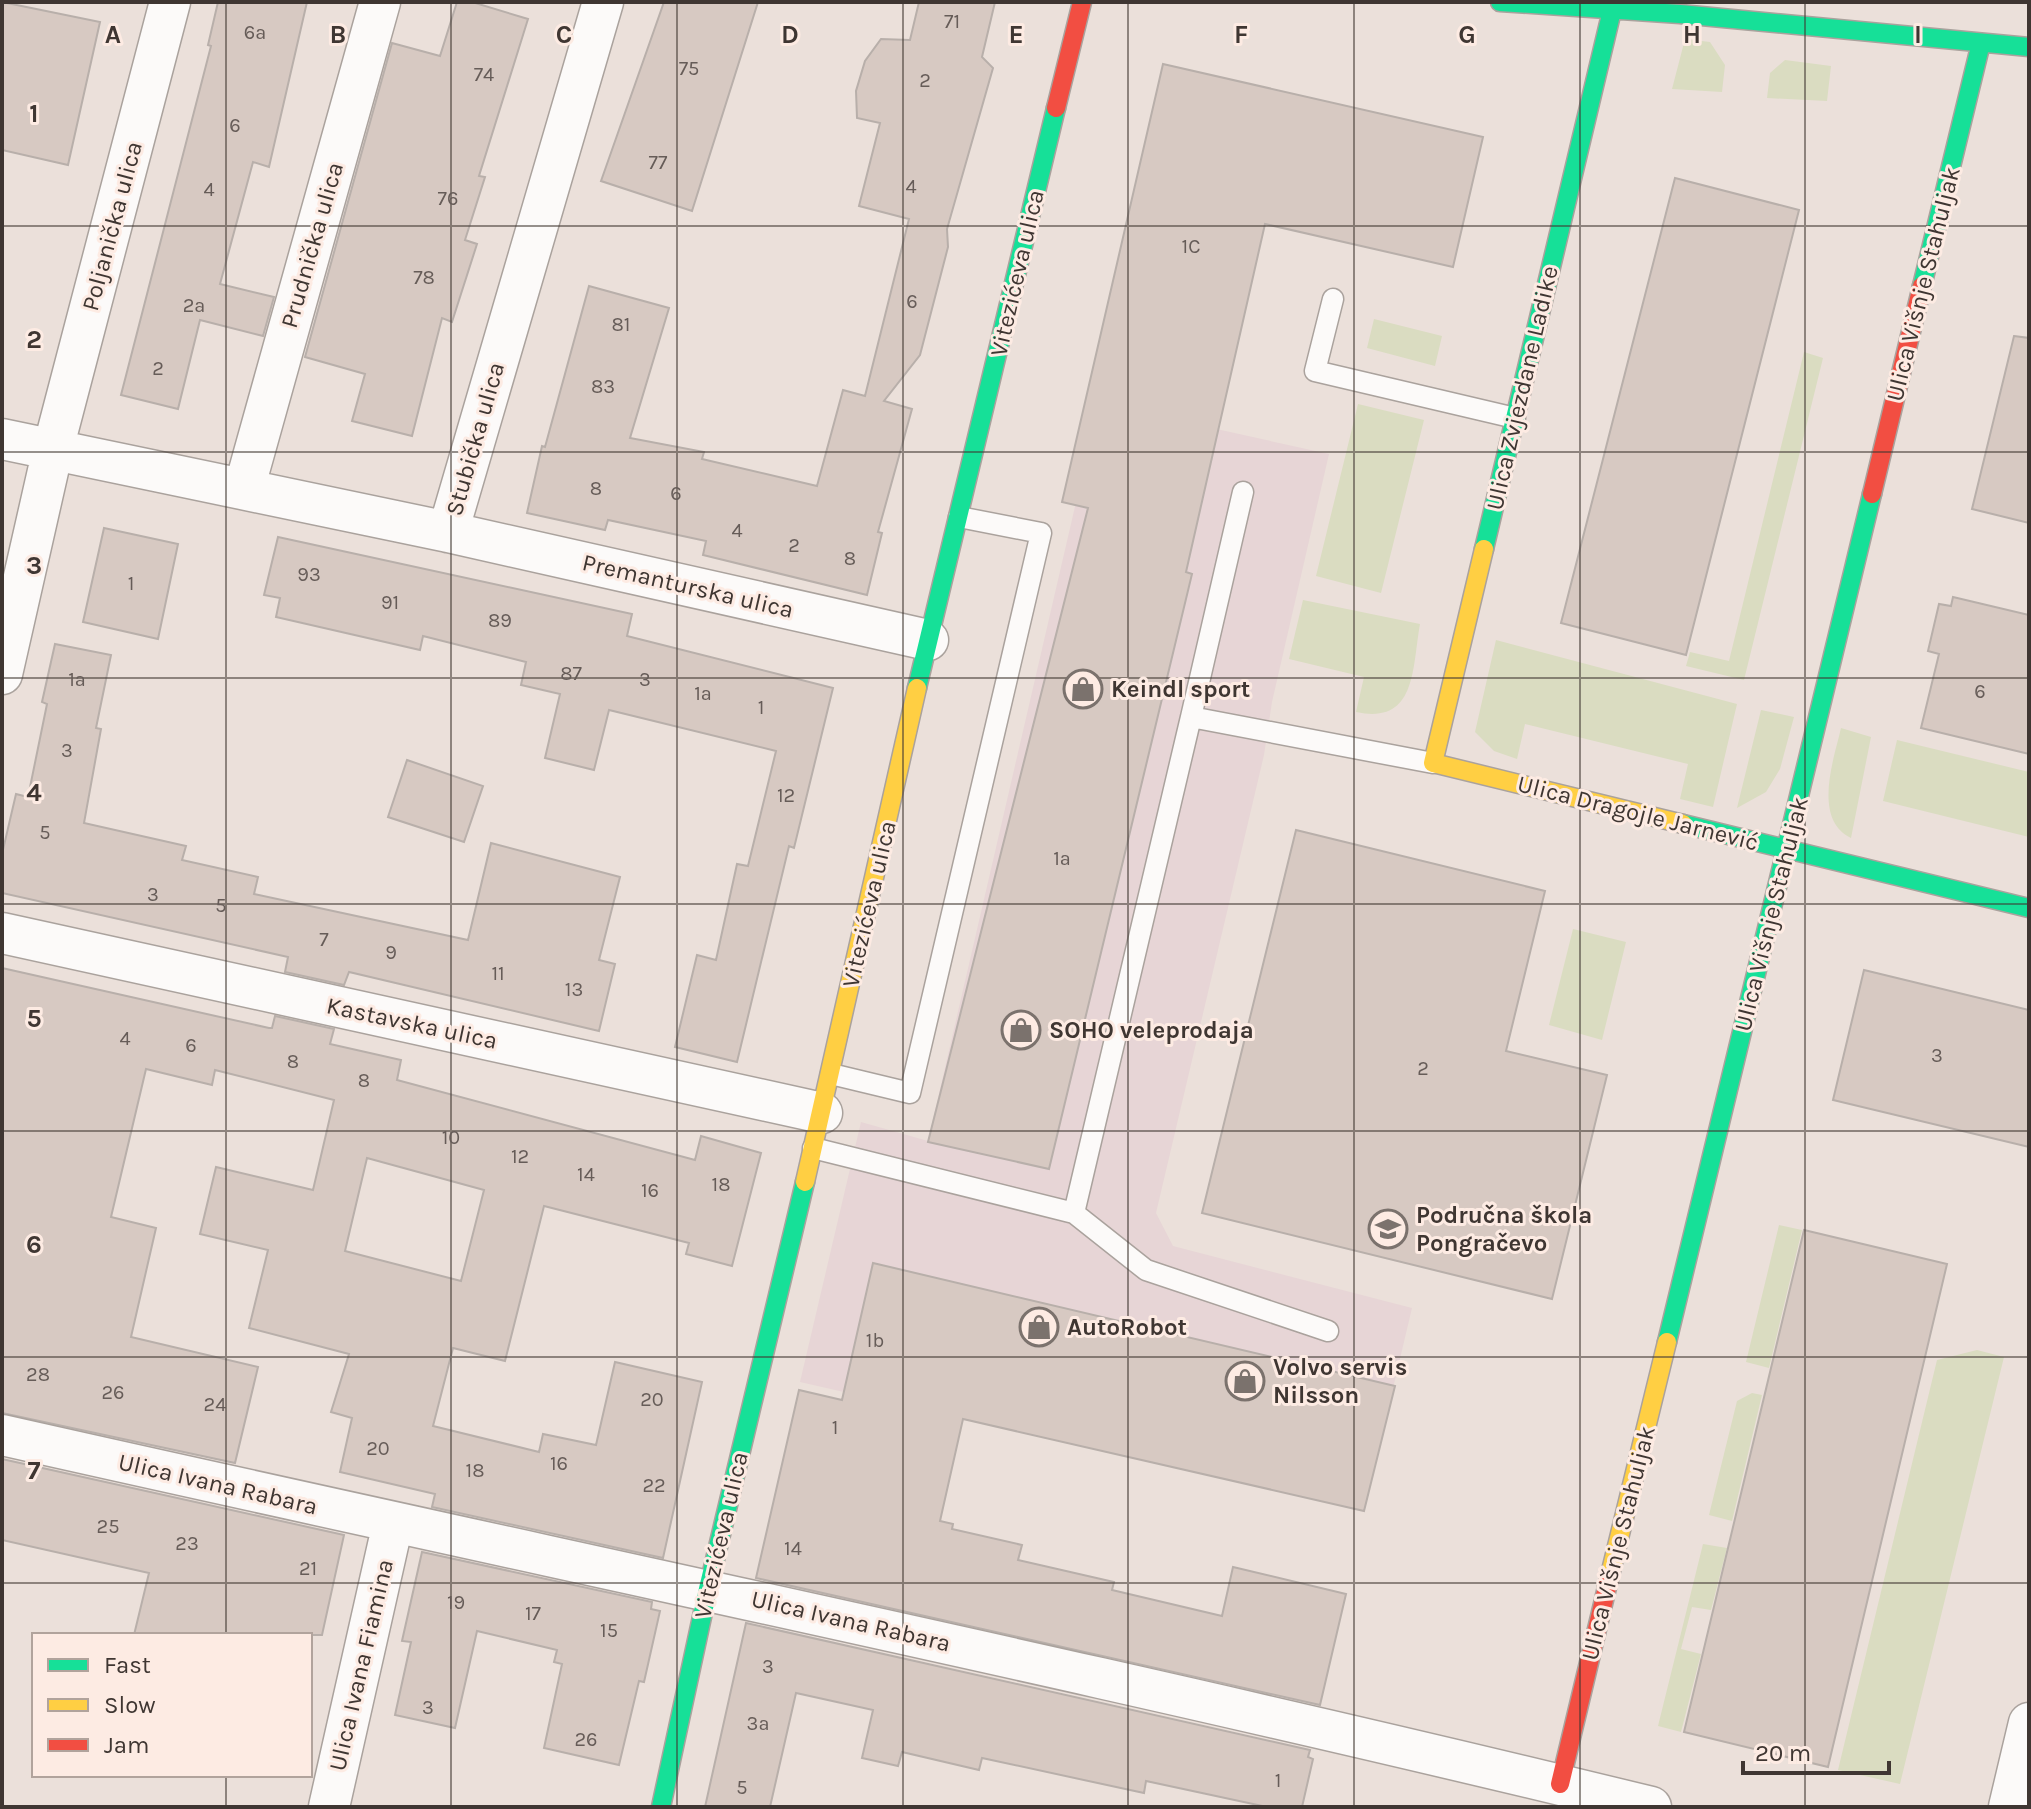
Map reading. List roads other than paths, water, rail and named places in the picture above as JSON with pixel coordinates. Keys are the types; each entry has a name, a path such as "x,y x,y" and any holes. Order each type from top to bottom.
{"street":[{"name":"Poljanička ulica","path":"2,674 53,449 170,2"},
{"name":"Prudnička ulica","path":"244,489 380,2"},
{"name":"Stubička ulica","path":"2,439 448,532 603,2"},
{"name":"Vitezićeva ulica","path":"661,1807 708,1589 831,1074 928,640 1082,2"},
{"path":"1500,2 1612,7 2029,47"},
{"name":"Ulica Zvjezdane Ladike","path":"1433,763 1612,7"},
{"name":"Ulica Višnje Stahuljak","path":"1558,1796 1981,43"},
{"name":"Premanturska ulica","path":"448,532 928,640"},
{"name":"Ulica Dragojle Jarnević","path":"1433,763 2029,908"},
{"name":"Kastavska ulica","path":"2,933 818,1130"},
{"name":"Ulica Ivana Rabara","path":"2,1435 393,1523 708,1589 1558,1796 1651,1807"},
{"name":"Ulica Ivana Fiamina","path":"329,1807 393,1523"},
{"path":"2009,1807 2029,1723"}],"lane":[{"path":"1333,299 1315,371 1515,418"},
{"path":"1074,1213 1243,492"},
{"path":"831,1074 910,1093 1041,533 959,517"},
{"path":"1191,717 1433,763"},
{"path":"818,1130 1074,1213 1146,1270 1328,1331"}],"place":[{"name":"Keindl sport","path":"1083,689"},
{"name":"SOHO veleprodaja","path":"1021,1030"},
{"name":"Područna škola Pongračevo","path":"1388,1229"},
{"name":"AutoRobot","path":"1039,1327"},
{"name":"Volvo servis Nilsson","path":"1245,1381"}]}
